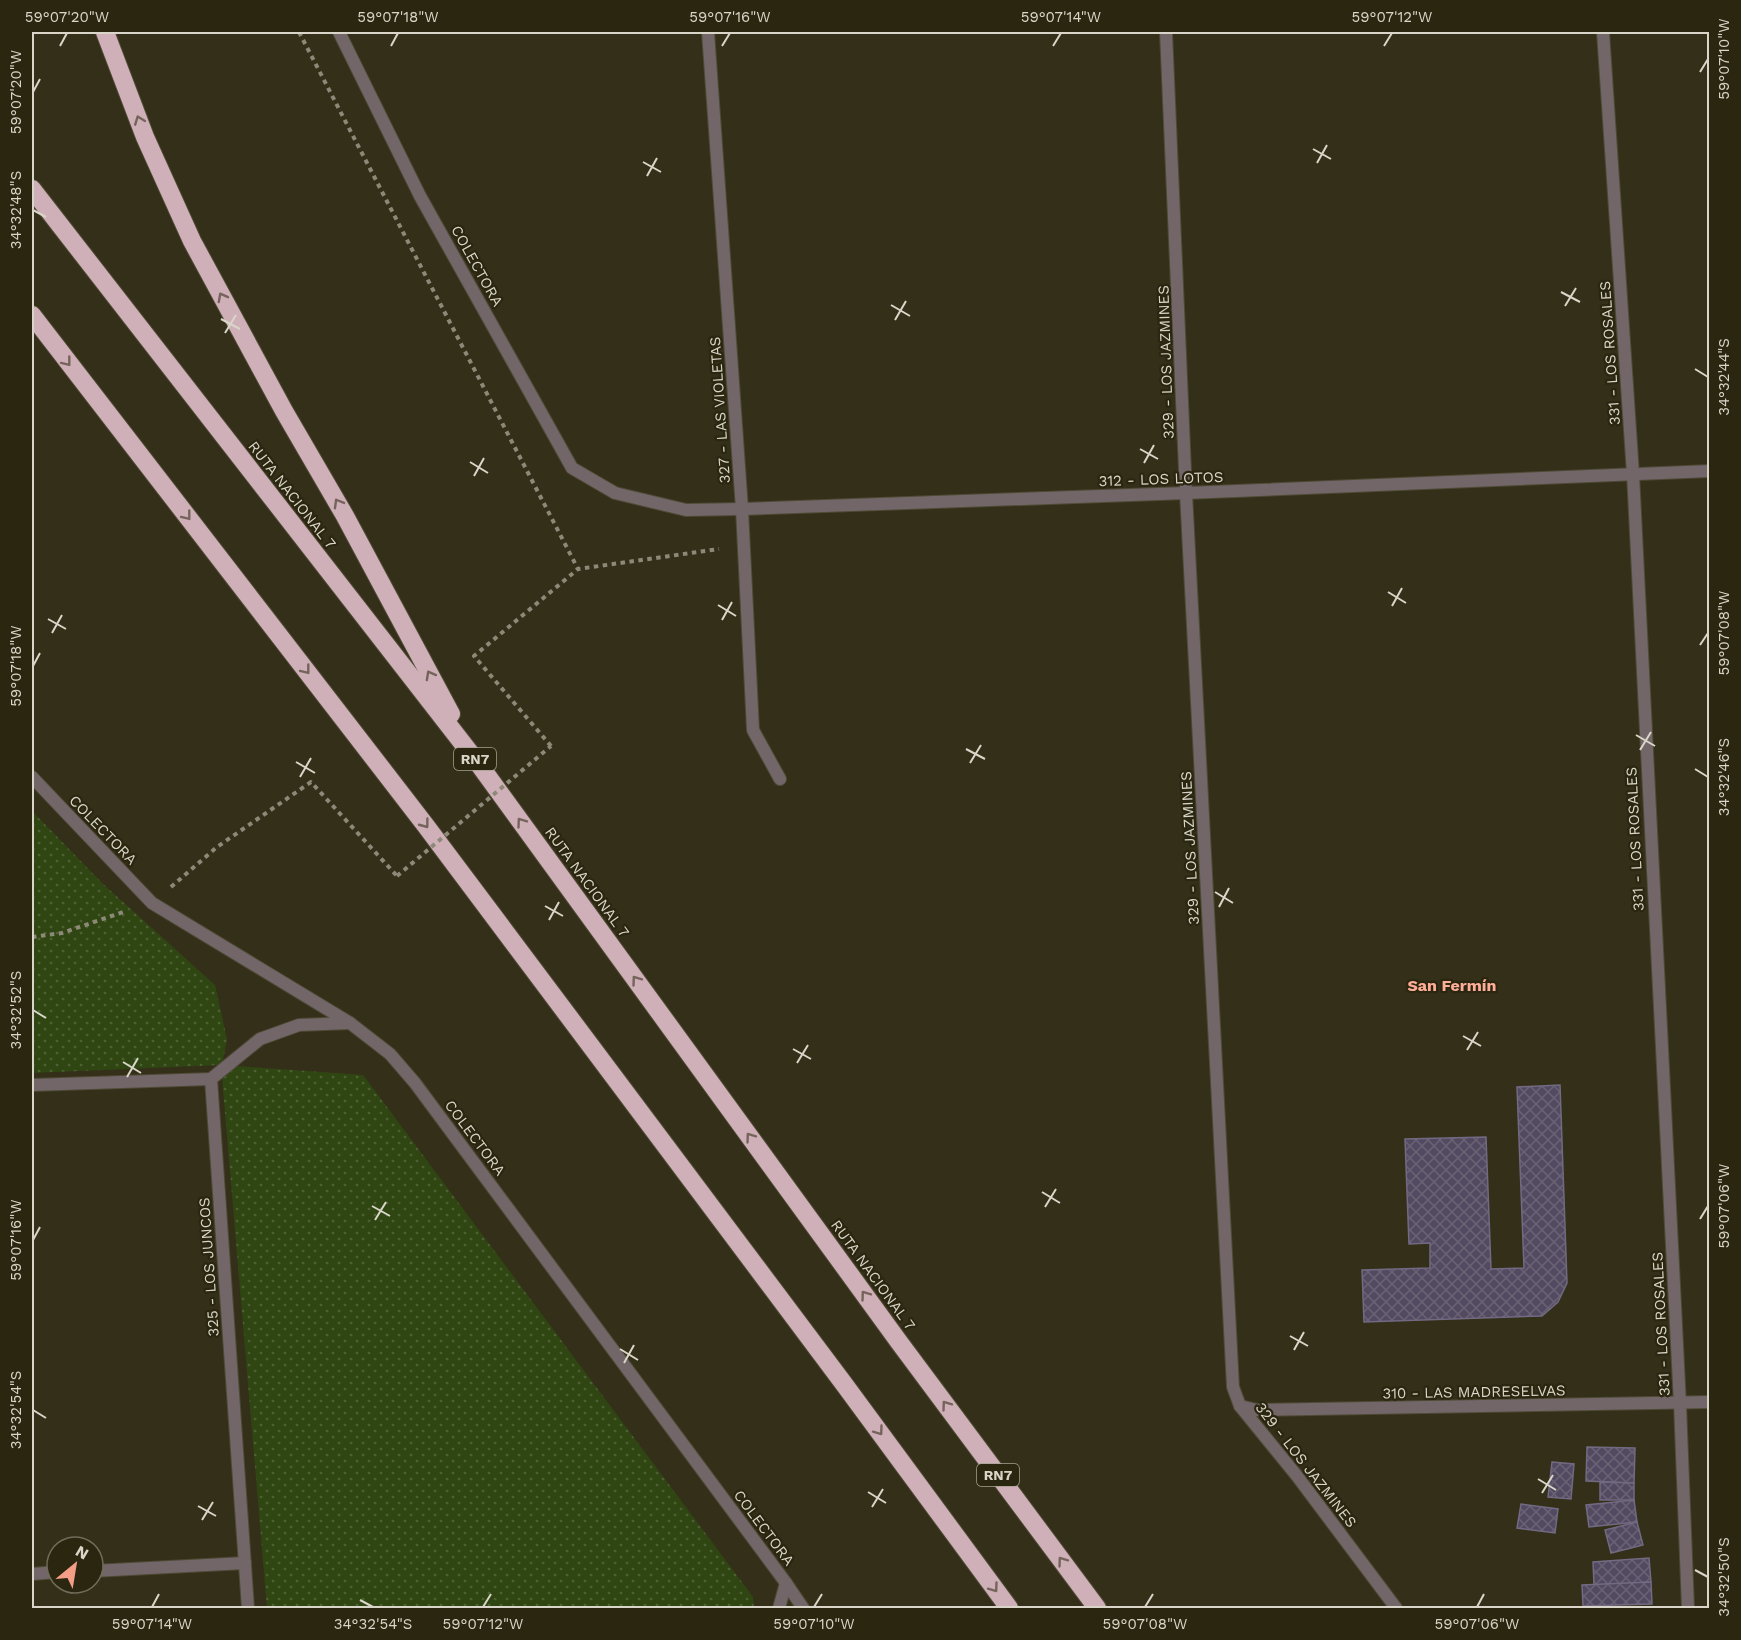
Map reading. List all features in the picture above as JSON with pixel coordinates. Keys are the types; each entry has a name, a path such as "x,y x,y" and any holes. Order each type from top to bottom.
{"highway":[{"path":"105,32 145,137 192,241 263,373 345,516 478,763"},
{"name":"RUTA NACIONAL 7","path":"32,189 478,763 885,1323 1097,1608"},
{"path":"32,315 426,826 1009,1608"}],"street":[{"name":"COLECTORA","path":"339,32 420,196 572,468 615,493"},
{"name":"327 - LAS VIOLETAS","path":"708,32 742,509 753,730 780,779"},
{"name":"329 - LOS JAZMINES","path":"1166,32 1186,494 1233,1387 1240,1406 1297,1476 1396,1608"},
{"name":"331 - LOS ROSALES","path":"1603,32 1633,474 1680,1404 1688,1608"},
{"name":"312 - LOS LOTOS","path":"615,493 686,510 742,509 1186,494 1710,471"},
{"name":"COLECTORA","path":"32,777 152,903 350,1023 390,1053 415,1083 803,1608"},
{"path":"32,1085 211,1079 260,1039 298,1025 350,1023"},
{"name":"325 - LOS JUNCOS","path":"211,1079 248,1608"},
{"name":"310 - LAS MADRESELVAS","path":"1240,1406 1257,1410 1710,1402"},
{"path":"105,1570 245,1563"},
{"path":"779,1608 786,1583"}],"path":[{"path":"299,32 578,569"},
{"path":"32,937 62,933 152,903 218,847 311,782 397,876 551,746 474,656 578,569 744,545"}],"green space":[{"path":"32,811 103,884 215,985 227,1039 222,1065 363,1075 753,1597 754,1608 267,1608 221,1065 32,1073"}],"building":[{"path":"1560,1085 1567,1283 1558,1302 1542,1316 1364,1322 1362,1270 1430,1268 1430,1243 1409,1244 1405,1139 1486,1137 1491,1269 1524,1268 1517,1087"},
{"path":"1587,1447 1635,1448 1634,1483 1586,1481"},
{"path":"1552,1462 1574,1464 1571,1499 1548,1497"},
{"path":"1600,1482 1634,1483 1634,1500 1600,1500"},
{"path":"1634,1500 1637,1522 1589,1527 1586,1505"},
{"path":"1521,1504 1558,1509 1555,1533 1517,1528"},
{"path":"1637,1522 1643,1545 1611,1553 1605,1530"},
{"path":"1649,1558 1651,1582 1594,1585 1593,1562"},
{"path":"1651,1582 1652,1604 1583,1606 1582,1585"}],"district":[{"name":"San Fermín","path":"1452,985"}]}
